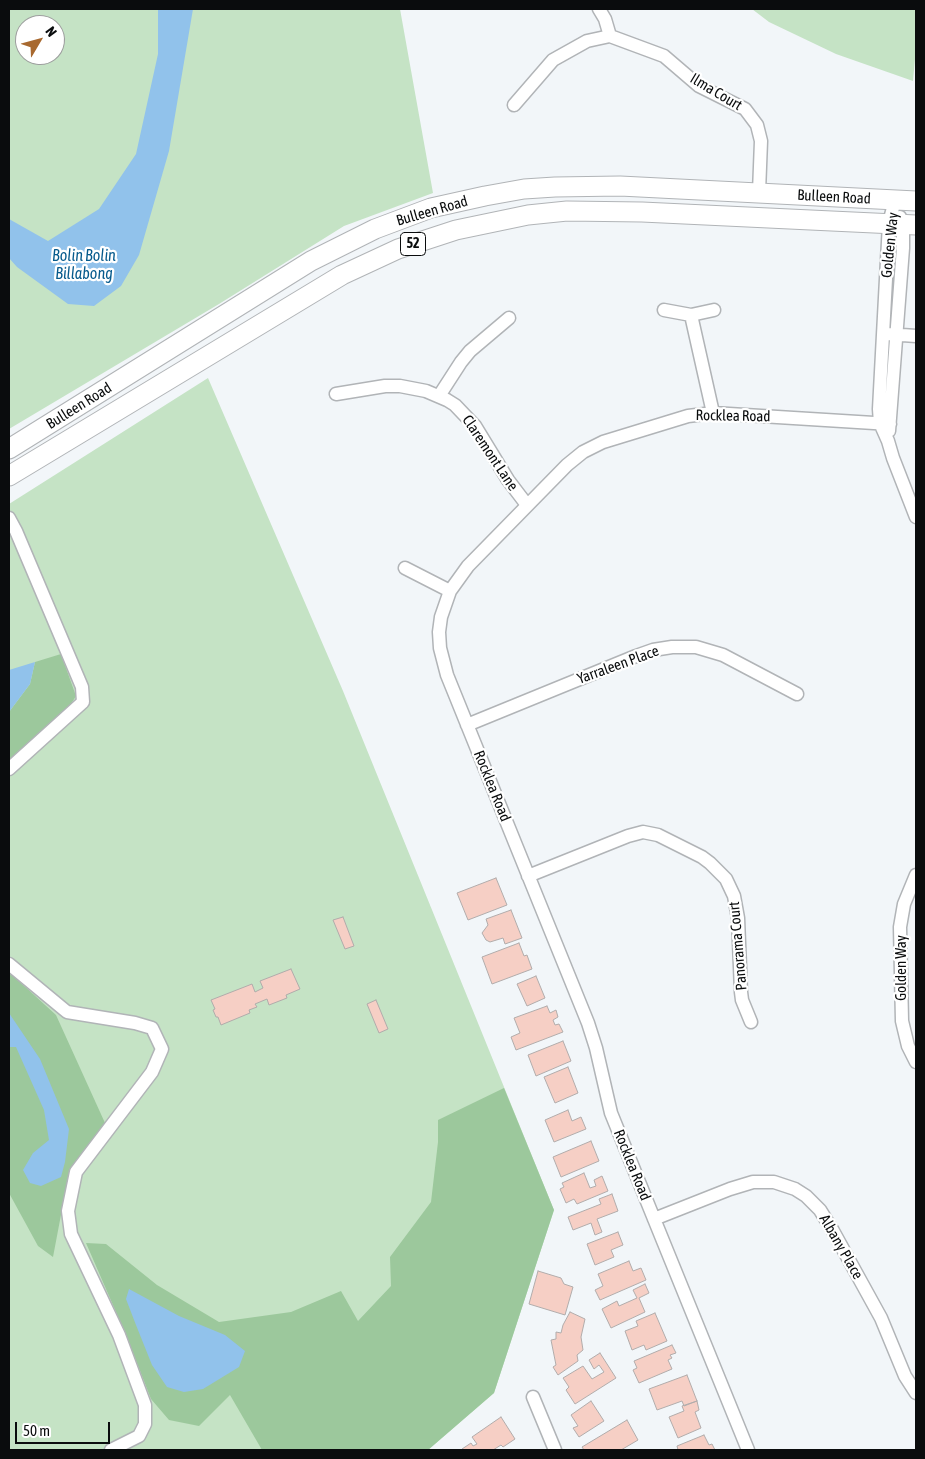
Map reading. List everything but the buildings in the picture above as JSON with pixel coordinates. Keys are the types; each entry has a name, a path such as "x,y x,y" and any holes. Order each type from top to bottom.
{"highway":[{"name":"Bulleen Road","path":"9,449 311,262 375,229 432,208 524,190 555,187 640,187 916,202"},
{"path":"640,187 627,189 622,193 622,196 626,203 642,212"},
{"name":"Bulleen Road","path":"9,476 342,275 398,249 456,230 528,215 567,211 642,212 903,224"}],"street":[{"path":"514,105 553,60 587,41 610,36 605,19 598,9"},
{"name":"Ilma Court","path":"610,36 664,56 699,86 745,109 757,125 761,141 759,192"},
{"name":"Golden Way","path":"885,423 897,335 903,248 903,224 895,200"},
{"name":"Golden Way","path":"903,224 883,334 879,409 885,423 888,441 898,473 916,517"},
{"path":"664,310 692,315 714,310"},
{"path":"692,315 713,413"},
{"path":"439,396 461,362 480,341 509,318"},
{"path":"883,334 916,336"},
{"name":"Claremont Lane","path":"336,394 385,386 400,386 414,388 439,396 455,405 475,426 508,480 526,505"},
{"name":"Rocklea Road","path":"748,1450 611,1113 591,1030 447,675 440,648 439,632 441,617 450,591 468,566 567,465 593,446 665,422 693,415 713,413 885,423"},
{"path":"9,518 82,687 83,702 9,769"},
{"path":"405,568 450,591"},
{"name":"Yarraleen Place","path":"467,725 636,656 653,650 672,647 696,647 722,655 797,694"},
{"name":"Panorama Court","path":"528,876 628,836 643,832 658,835 702,857 726,879 734,896 738,912 742,1000 751,1022"},
{"name":"Golden Way","path":"916,875 904,904 900,927 902,1021 908,1046 916,1062"},
{"path":"9,964 67,1012 135,1023 152,1028 162,1049 152,1072 76,1172 68,1211 71,1234 119,1334 145,1405 145,1424 139,1436 111,1450"},
{"name":"Albany Place","path":"654,1219 752,1182 774,1182 795,1189 806,1196 820,1210 833,1231 881,1318 905,1376 916,1393"},
{"path":"534,1397 555,1450"}],"green space":[{"path":"9,9 400,9 433,193 344,226 219,304 9,429"},
{"path":"752,9 916,9 916,48 913,81 836,54 769,22"},
{"path":"208,378 343,691 554,1210 494,1393 428,1450 9,1450 9,504"},
{"path":"61,654 76,696 66,712 9,762 9,712 30,684 35,662"},
{"path":"9,972 56,1015 105,1123 75,1162 64,1199 53,1257 38,1246 9,1193"},
{"path":"504,1088 554,1210 494,1393 428,1450 262,1450 230,1395 199,1426 169,1420 151,1399 126,1335 86,1243 106,1244 157,1285 219,1322 291,1312 341,1291 358,1321 391,1286 390,1257 431,1202 438,1142 438,1120"}],"water":[{"name":"Bolin Bolin Billabong","path":"158,9 193,9 169,151 139,255 121,286 94,306 68,304 17,267 9,258 9,219 48,241 99,209 136,154 158,54"},
{"path":"35,662 30,684 9,712 9,670"},
{"path":"9,1013 40,1059 69,1129 61,1177 41,1186 30,1183 23,1170 33,1153 49,1140 44,1110 16,1047 9,1047"},
{"path":"129,1289 179,1316 225,1335 245,1351 239,1367 203,1389 184,1392 167,1387 152,1365 136,1325 126,1299"}]}
